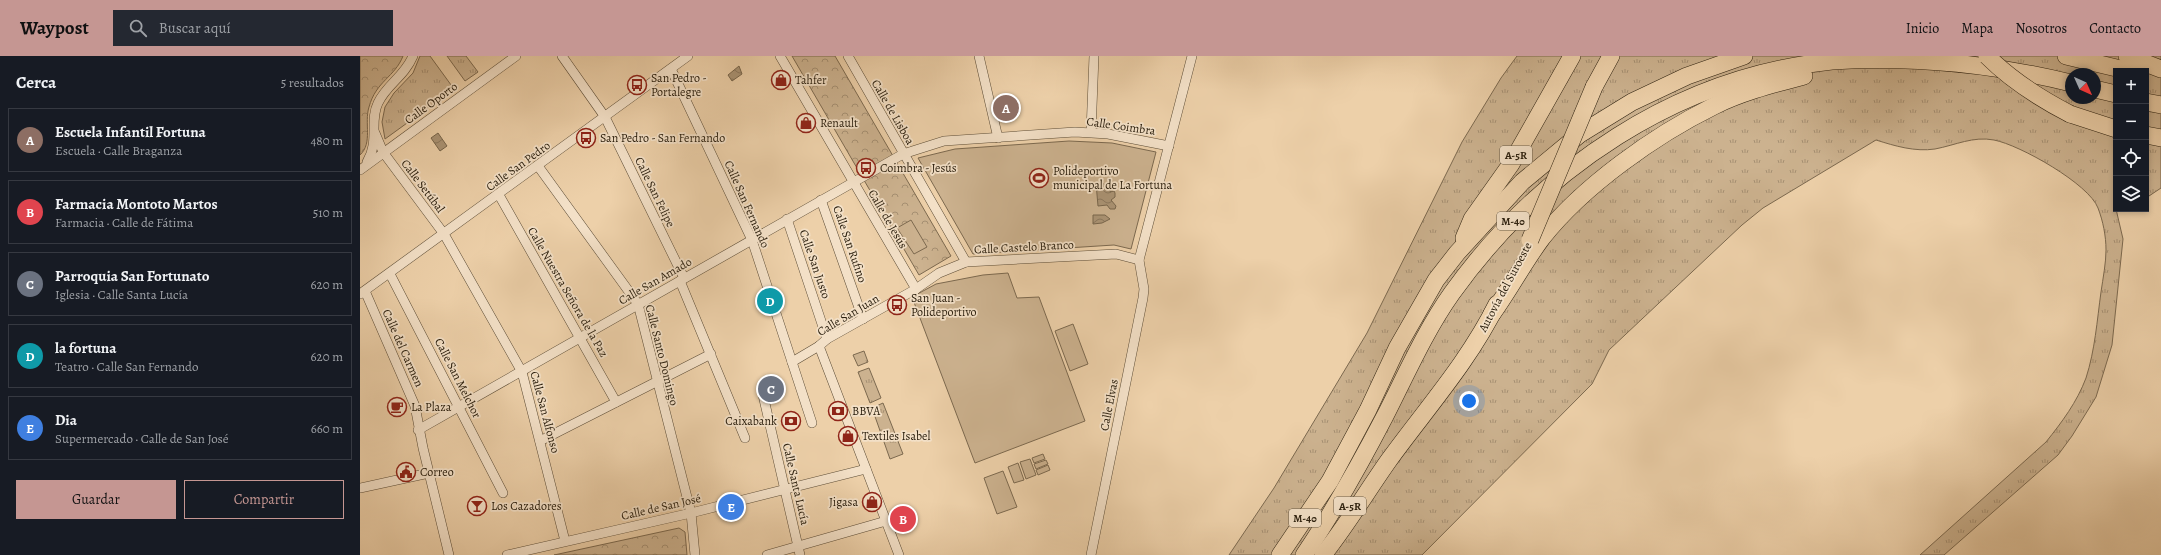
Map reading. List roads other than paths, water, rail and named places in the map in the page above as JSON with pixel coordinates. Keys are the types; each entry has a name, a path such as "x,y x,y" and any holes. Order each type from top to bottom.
{"highway":[{"name":"A-5R","path":"1457,253 1472,219 1511,164 1572,56"},
{"name":"Autovía del Suroeste","path":"1390,459 1441,392 1492,314 1530,240 1594,88 1611,56"},
{"name":"M-40","path":"1280,555 1330,481 1368,410 1397,348 1436,280 1457,253 1522,182 1580,134 1632,102 1687,76 1744,56"},
{"path":"1987,56 2007,75 2025,89 2070,114 2113,128"},
{"path":"2066,56 2116,68"},
{"path":"2127,56 2161,69"},
{"path":"1492,314 1543,237 1604,177 1660,135 1715,105 1778,83 1863,59"},
{"name":"M-40","path":"1304,555 1345,491 1431,327 1452,294 1496,238 1534,199 1563,173 1596,148 1651,116 1714,88 1778,70 1829,61 1906,59 1970,64 2065,82"},
{"path":"2149,76 2161,79"},
{"path":"2101,90 2113,93"},
{"path":"2149,103 2161,105"},
{"path":"2149,136 2161,138"},
{"name":"A-5R","path":"1314,555 1362,491 1390,459"},
{"path":"1323,555 1390,459"},
{"path":"1269,555 1311,498 1330,481"}],"street":[{"path":"362,168 373,151 375,133 374,117 378,104 384,92 404,72 413,56"},
{"name":"Calle Oporto","path":"362,168 516,56"},
{"name":"Calle San Felipe","path":"562,56 605,117 682,279 744,438"},
{"name":"Calle San Pedro","path":"362,292 390,274 688,56"},
{"name":"Calle de Jesús","path":"780,56 852,182 916,289"},
{"name":"Calle de Lisboa","path":"848,56 966,262"},
{"path":"979,56 998,138"},
{"path":"1090,132 1094,56"},
{"path":"1139,260 1192,56"},
{"name":"Calle San Fernando","path":"671,69 752,240 812,423"},
{"name":"Calle Coimbra","path":"903,154 944,141 1090,132 1169,146"},
{"name":"Calle Setúbal","path":"375,133 383,152 444,234"},
{"name":"Calle San Amado","path":"418,430 903,154"},
{"name":"Calle Santo Domingo","path":"538,166 638,304 691,513 695,555"},
{"name":"Calle Nuestra Señora de la Paz","path":"499,194 616,402"},
{"name":"Calle San Rufino","path":"821,200 863,319"},
{"name":"Calle San Justo","path":"787,219 828,339"},
{"name":"Calle San Alfonso","path":"444,234 522,372 565,541"},
{"name":"Calle Castelo Branco","path":"916,289 939,274 966,262 1116,254 1139,260"},
{"name":"Calle Elvas","path":"1091,555 1144,289 1139,260"},
{"name":"Calle San Melchor","path":"390,274 460,407 503,493"},
{"name":"Calle San Juan","path":"792,362 828,339 916,289"},
{"name":"Calle del Carmen","path":"362,292 415,406 418,430 428,473 450,555"},
{"path":"819,346 899,555"},
{"path":"540,441 711,354"},
{"name":"Calle Santa Lucía","path":"763,395 800,551"},
{"name":"Calle de San José","path":"507,555 691,513 866,469"},
{"path":"360,488 428,473"},
{"path":"767,555 800,551 886,521"}],"water":[{"path":"739,66 742,74 732,81 728,75"},
{"path":"438,133 447,146 440,151 431,138"},
{"path":"1096,183 1100,186 1102,183 1104,184 1107,189 1110,187 1112,188 1110,192 1114,191 1115,197 1111,200 1116,206 1115,209 1110,209 1107,205 1098,206"},
{"path":"1093,215 1105,215 1110,219 1102,223 1093,224"}],"place":[{"name":"Tahfer","path":"781,80"},
{"name":"San Pedro - Portalegre","path":"637,85"},
{"name":"Escuela Infantil Fortuna","path":"1006,108"},
{"name":"Renault","path":"806,123"},
{"name":"San Pedro - San Fernando","path":"586,138"},
{"name":"Coimbra - Jesús","path":"866,168"},
{"name":"Polideportivo municipal de La Fortuna","path":"1039,178"},
{"name":"la fortuna","path":"770,301"},
{"name":"San Juan - Polideportivo","path":"897,305"},
{"name":"Parroquia San Fortunato","path":"771,389"},
{"name":"La Plaza","path":"397,407"},
{"name":"BBVA","path":"838,411"},
{"name":"Caixabank","path":"791,421"},
{"name":"Textiles Isabel","path":"848,436"},
{"name":"Correo","path":"406,472"},
{"name":"Jigasa","path":"872,502"},
{"name":"Los Cazadores","path":"477,506"},
{"name":"Dia","path":"731,507"},
{"name":"Farmacia Montoto Martos","path":"903,519"}]}
